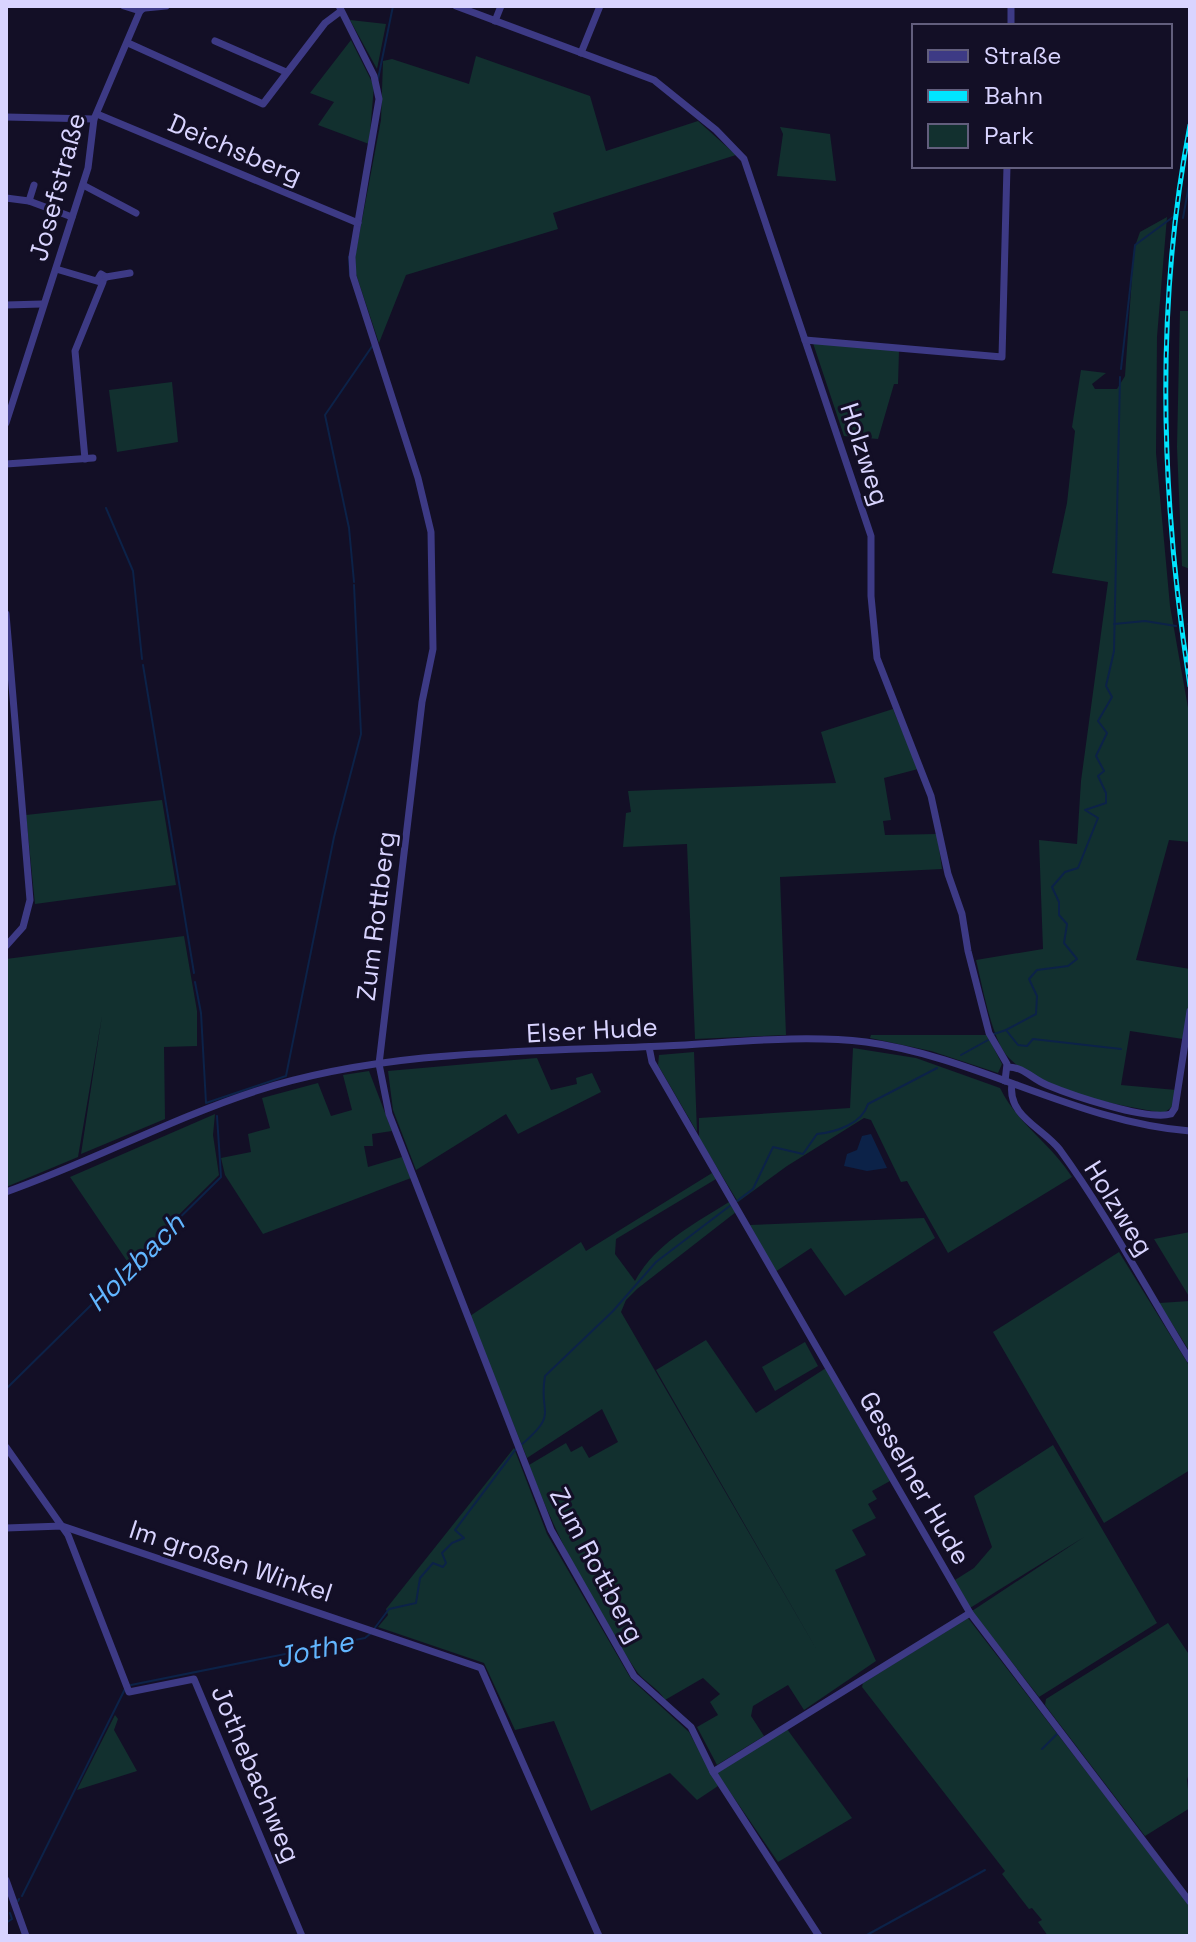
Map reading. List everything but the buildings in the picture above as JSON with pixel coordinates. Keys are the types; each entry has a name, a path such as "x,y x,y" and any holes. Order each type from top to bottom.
{"street":[{"path":"124,6 144,9 166,6"},
{"name":"Holzweg","path":"456,6 662,84 741,155 871,536 871,596 880,667 931,796 989,1033 1008,1067"},
{"path":"495,21 501,6"},
{"path":"581,53 600,6"},
{"path":"128,43 256,104 263,104 340,8"},
{"name":"Zum Rottberg","path":"340,8 374,76 379,99 352,257 353,276 418,478 431,532 434,576 433,649 422,702 379,1064 389,1114 551,1530 634,1676 691,1727 713,1772 819,1936"},
{"name":"Josefstraße","path":"6,423 17,381 83,185 96,116 144,9"},
{"path":"215,41 286,72"},
{"path":"6,117 96,116"},
{"name":"Deichsberg","path":"96,116 358,223"},
{"path":"805,340 1002,357 1007,168"},
{"path":"29,201 34,185"},
{"path":"83,185 136,213"},
{"path":"6,198 29,201 72,217"},
{"path":"56,269 102,279 130,273"},
{"path":"6,464 89,458 75,351 102,279"},
{"path":"6,305 42,304"},
{"path":"6,377 17,381"},
{"path":"6,614 30,900 23,927 6,946"},
{"path":"1009,1083 1008,1067 1020,1068 1044,1084 1086,1099 1165,1116 1175,1108 1190,1011"},
{"name":"Elser Hude","path":"6,1192 258,1090 379,1064 649,1047 793,1040 862,1042 929,1054 1106,1117 1190,1131"},
{"name":"Gesselner Hude","path":"649,1047 652,1062 970,1613 1190,1902"},
{"name":"Holzweg","path":"1009,1083 1017,1110 1062,1153 1190,1360"},
{"name":"Jothebachweg","path":"6,1447 62,1526 127,1687 194,1679 302,1936"},
{"name":"Im großen Winkel","path":"6,1528 62,1526 481,1668 599,1936"},
{"path":"713,1772 970,1613"},
{"path":"6,1880 26,1936"}],"green space":[{"path":"350,20 386,24 377,69"},
{"path":"351,40 374,86 369,144 318,125 334,102 310,93"},
{"path":"476,56 590,96 606,151 698,121 736,155 553,213 558,229 406,275 379,343 356,274 355,257 381,120 383,61 392,59 469,84"},
{"path":"780,127 830,134 836,181 777,176 783,134"},
{"path":"1167,217 1157,337 1156,453 1170,606 1190,719 1190,842 1169,840 1136,960 1190,969 1190,996 1183,1039 1130,1031 1121,1085 1176,1090 1173,1106 1164,1113 1082,1095 1023,1070 1009,1058 998,1039 976,960 1043,949 1039,840 1077,844 1081,781 1108,582 1052,573 1067,503 1075,431 1072,427 1081,370 1106,373 1092,384 1095,389 1117,389 1125,376 1134,249 1140,232"},
{"path":"1180,311 1190,311 1190,569 1182,566 1177,447"},
{"path":"813,343 899,351 898,384 894,384 878,439 844,436"},
{"path":"172,382 178,442 117,452 109,390"},
{"path":"893,709 918,769 884,778 891,820 883,821 885,835 937,834 942,869 780,877 786,1035 695,1039 687,844 623,847 626,813 631,812 628,791 836,783 821,732"},
{"path":"162,800 176,885 35,904 26,815"},
{"path":"184,936 197,1011 197,1046 164,1047 165,1119 81,1154 102,1016 78,1157 6,1187 6,959"},
{"path":"871,1035 987,1035 1002,1064 998,1073 931,1051 870,1038"},
{"path":"853,1048 916,1058 1000,1088 1016,1113 1072,1177 948,1253 907,1181 901,1182 871,1120 864,1118 787,1166 738,1202 699,1138 699,1118 850,1108"},
{"path":"694,1052 697,1132 658,1065 659,1055"},
{"path":"537,1058 551,1090 577,1084 576,1078 592,1073 601,1092 518,1134 506,1114 416,1170 393,1110 388,1071"},
{"path":"369,1071 392,1131 372,1134 373,1146 364,1146 368,1167 402,1157 411,1178 263,1234 225,1175 221,1158 251,1152 248,1134 270,1128 262,1098 318,1083 331,1116 352,1110 343,1075"},
{"path":"215,1114 213,1135 219,1175 129,1264 70,1177"},
{"path":"712,1173 716,1179 616,1239 615,1254 635,1281 653,1256 689,1227 729,1202 736,1212 637,1289 626,1300 621,1312 818,1652 656,1370 706,1340 756,1413 826,1368 890,1481 872,1491 877,1499 868,1504 876,1518 852,1530 866,1555 835,1570 876,1661 804,1710 788,1685 753,1706 751,1716 764,1736 717,1765 697,1727 718,1715 710,1702 720,1694 703,1678 665,1700 638,1674 576,1570 529,1465 566,1443 571,1452 582,1446 589,1458 618,1442 602,1409 527,1458 470,1316 581,1242 586,1251"},
{"path":"924,1218 935,1238 845,1296 811,1248 775,1272 750,1225"},
{"path":"1190,1232 1190,1298 1154,1239"},
{"path":"1119,1252 1190,1367 1190,1470 1104,1523 993,1332"},
{"path":"1190,1301 1190,1352 1159,1303"},
{"path":"805,1342 818,1366 775,1391 762,1367"},
{"path":"1053,1445 1157,1623 1039,1697 972,1611 1084,1537 970,1608 955,1580 974,1568 992,1547 974,1496"},
{"path":"514,1448 547,1534 631,1679 689,1732 718,1786 697,1800 670,1773 591,1811 554,1721 515,1730 484,1663 378,1627 388,1615 386,1609"},
{"path":"968,1618 1190,1906 1190,1936 1048,1936 1038,1922 1042,1920 1032,1908 1029,1909 1002,1874 1005,1871 862,1687 863,1683"},
{"path":"1168,1623 1190,1656 1190,1770 1187,1780 1190,1808 1145,1836 1045,1705 1046,1699"},
{"path":"115,1715 118,1719 114,1730 137,1771 77,1790"},
{"path":"787,1729 852,1818 778,1862 717,1773"}],"water":[{"path":"871,1134 887,1168 867,1171 844,1166 847,1154 857,1150 862,1136"}],"waterway":[{"path":"378,79 393,6"},
{"path":"1183,218 1190,179"},
{"path":"1121,369 1135,245 1173,217"},
{"path":"349,257 350,275"},
{"path":"354,582 349,528 325,415 373,345"},
{"path":"1006,1030 1036,1014 1037,996 1029,979 1037,970 1068,966 1077,959 1064,943 1067,924 1059,915 1059,902 1052,887 1065,872 1078,868 1098,818 1085,810 1106,803 1106,793 1098,776 1104,771 1096,756 1107,733 1098,721 1112,697 1106,686 1114,651 1120,377"},
{"path":"106,508 133,571 142,659"},
{"path":"195,982 201,1013 206,1103 286,1076 334,837 361,734 354,585"},
{"path":"1114,624 1145,621 1176,626"},
{"path":"143,665 194,973"},
{"path":"994,1034 1006,1030 1018,1045 1027,1046 1033,1039 1121,1049"},
{"path":"961,1055 988,1040"},
{"path":"737,1201 753,1189 773,1147 803,1154 817,1134 847,1126 860,1117 868,1104 937,1068"},
{"name":"Holzbach","path":"6,1389 221,1177 217,1116"},
{"name":"Jothe","path":"521,1445 544,1419 545,1376 613,1311 656,1262 731,1205"},
{"name":"Jothe","path":"374,1629 389,1609 416,1603 420,1578 433,1563 443,1567 446,1563 442,1553 452,1543 464,1538 455,1530 516,1449"},
{"name":"Jothe","path":"131,1685 365,1638 370,1634"},
{"name":"Jothe","path":"22,1896 125,1689"},
{"path":"1042,1749 1057,1734"},
{"path":"1190,1774 1190,1783"},
{"path":"865,1936 985,1870"},
{"name":"Jothe","path":"6,1923 12,1919 10,1913"}],"railway":[{"path":"1190,125 1178,195 1171,265 1166,406 1173,546 1190,686"}]}
